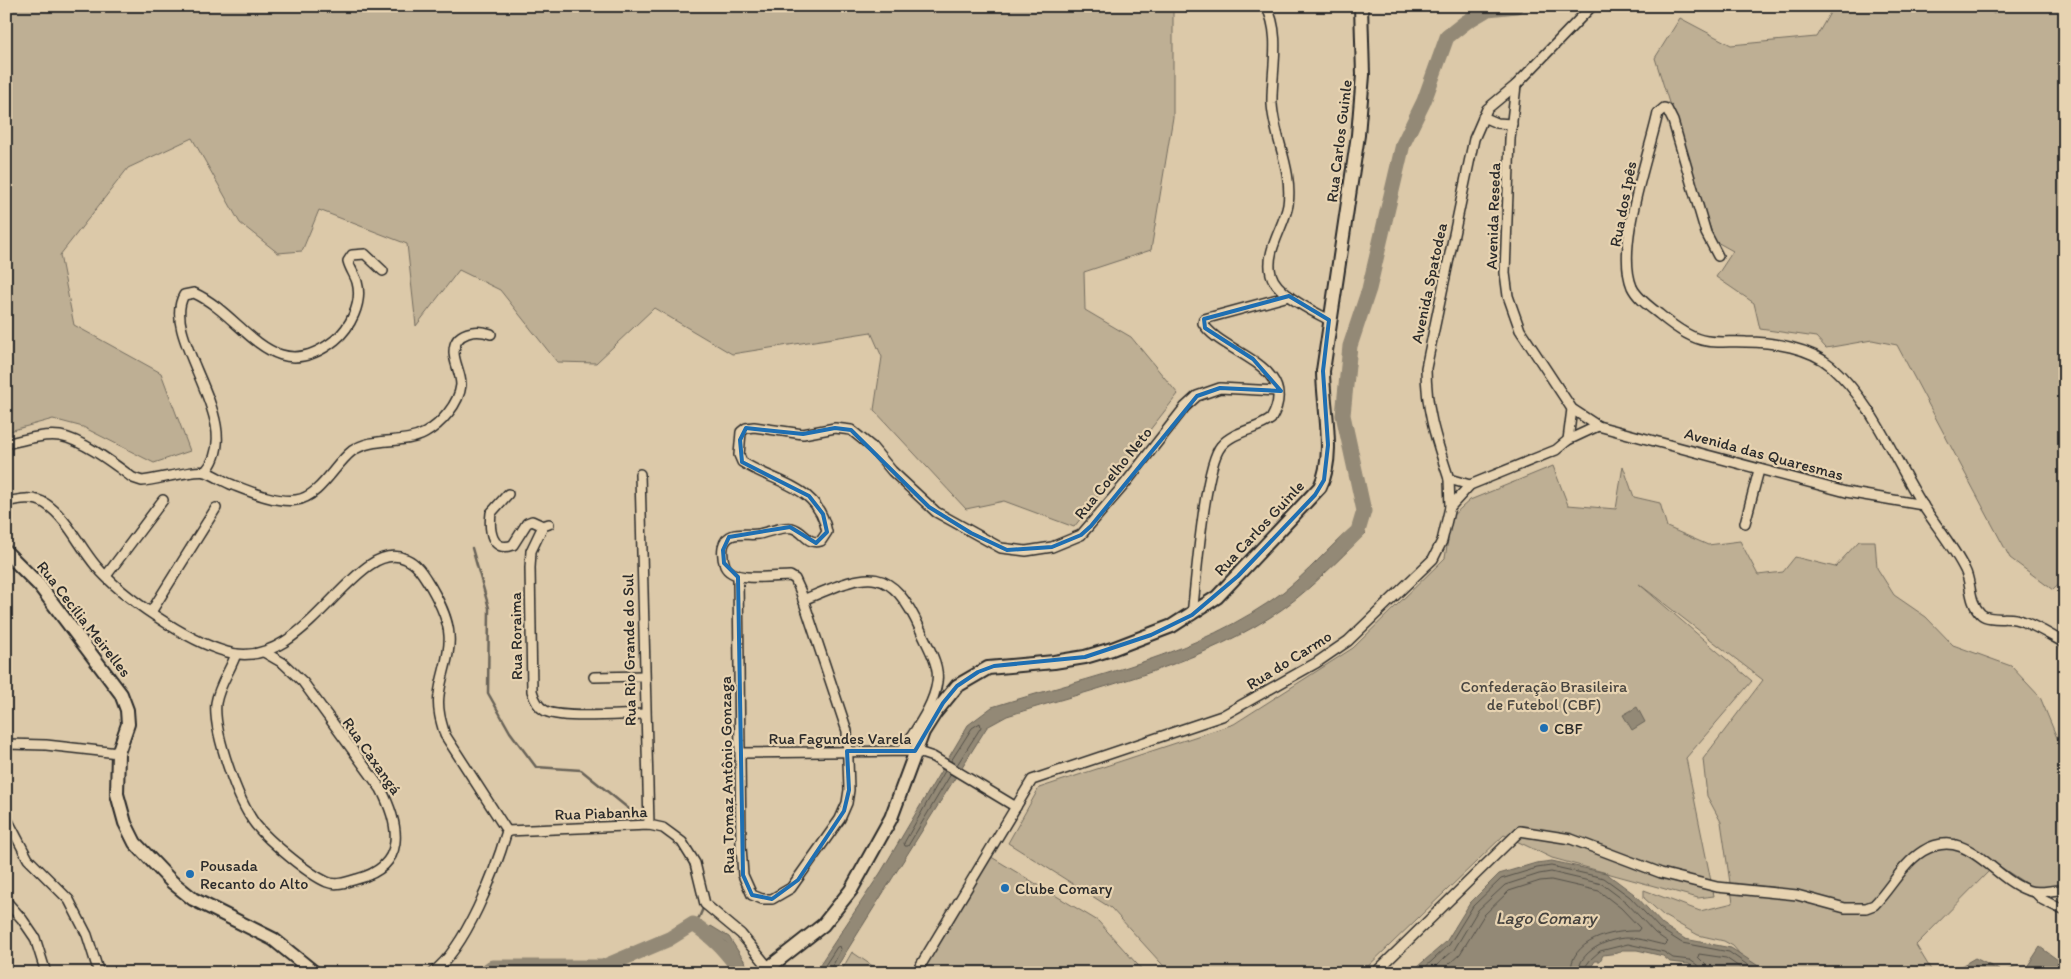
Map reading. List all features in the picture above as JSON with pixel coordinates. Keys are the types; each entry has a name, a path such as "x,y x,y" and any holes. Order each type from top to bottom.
{"street":[{"path":"1266,6 1271,15 1273,34 1271,78 1273,112 1288,167 1289,190 1284,220 1270,263 1274,281 1289,296 1329,320"},
{"name":"Rua Carlos Guinle","path":"765,970 823,925 851,890 891,818 909,751 935,713 958,686 978,672 994,666 1054,662 1085,657 1150,635 1192,614 1217,596 1238,576 1310,500 1324,480 1328,445 1323,398 1323,371 1329,320 1358,135 1364,75 1362,6"},
{"path":"1516,85 1592,6"},
{"name":"Avenida Spatodea","path":"1450,506 1449,479 1426,400 1426,368 1474,139 1487,109 1516,85"},
{"name":"Avenida Reseda","path":"1516,85 1512,124 1505,273 1508,296 1520,330 1572,409 1598,426"},
{"name":"Rua dos Ipês","path":"1718,256 1706,233 1673,121 1667,109 1664,108 1658,113 1634,210 1628,243 1628,270 1632,287 1639,296 1671,324 1705,341 1748,342 1786,346 1822,359 1853,391 1923,506"},
{"path":"1483,117 1497,123 1512,124"},
{"path":"205,472 214,459 216,451 215,418 211,403 200,382 182,327 181,306 184,296 194,293 200,296 275,354 296,358 326,347 350,324 359,293 348,261 352,255 366,254 382,271"},
{"path":"1192,614 1206,501 1217,452 1222,444 1233,437 1271,419 1275,412 1277,391 1273,382 1253,359 1208,330 1203,323 1208,316 1289,296"},
{"path":"6,444 48,436 69,439 82,444 133,478 142,481 205,472 234,486 277,499 301,499 320,486 358,448 379,442 413,438 434,427 448,412 458,396 461,386 454,349 458,340 466,333 473,331 491,334"},
{"name":"Rua Coelho Neto","path":"738,577 730,573 724,563 723,550 729,537 790,527 796,529 810,542 816,543 821,541 827,532 822,514 808,496 790,484 742,462 739,456 740,440 741,432 746,428 803,434 835,428 851,430 872,447 892,471 936,512 1001,548 1026,551 1052,548 1081,536 1119,492 1185,407 1197,396 1220,388 1277,391"},
{"path":"1568,440 1572,409"},
{"path":"1450,506 1470,485 1556,450 1568,440 1598,426"},
{"name":"Avenida das Quaresmas","path":"1598,426 1759,470 1869,497 1923,506"},
{"path":"1745,523 1759,470"},
{"name":"Rua Rio Grande do Sul","path":"640,474 644,714 649,825"},
{"path":"1449,479 1470,485"},
{"name":"Rua Roraima","path":"508,494 491,513 491,533 497,544 503,546 513,545 527,523 532,521 546,525 531,551 530,568 532,691 536,701 542,709 557,715 644,714"},
{"path":"6,502 33,498 46,504 70,529 106,576 130,598 206,644 236,654 264,652 303,630 362,570 375,560 391,555 406,558 419,567 440,604 450,636 438,703 445,735 508,832 497,866 458,945 444,963 432,973"},
{"path":"106,576 163,500"},
{"name":"Rua do Carmo","path":"916,973 1032,780 1222,716 1246,704 1339,648 1388,605 1432,559 1442,541 1450,506"},
{"path":"1923,506 1967,572 1971,595 1981,614 1990,617 2018,620 2065,643"},
{"path":"151,612 216,508"},
{"name":"Rua Cecília Meirelles","path":"6,552 39,585 121,694 127,710 128,724 118,753 117,775 120,807 135,843 172,882 193,899 272,939 315,973"},
{"name":"Rua Tomaz Antônio Gonzaga","path":"790,576 798,583 803,600 847,731 849,790 844,812 798,880 780,896 772,899 762,899 752,895 743,875 740,847 741,753 738,577 790,576"},
{"path":"803,600 849,582 868,577 891,585 906,601 935,662 938,674 935,690 909,751"},
{"name":"Rua Caxangá","path":"236,654 221,686 216,717 221,743 229,766 256,824 296,862 328,882 341,883 365,877 384,866 396,843 393,817 389,804 302,682 283,664 264,652"},
{"path":"594,677 644,676"},
{"path":"6,744 55,745 118,753"},
{"name":"Rua Fagundes Varela","path":"741,753 909,751 943,763 1016,807"},
{"path":"6,817 28,859 69,900 87,935 99,973"},
{"name":"Rua Piabanha","path":"508,832 649,825 663,828 682,842 694,863 705,904 741,934 765,970"},
{"path":"1375,973 1520,831 1571,839 1661,873 1708,885 1796,895 1854,909 1874,905 1888,886 1923,851 1945,844 1955,844 1963,846 2016,885 2036,892 2048,903 2065,911"},
{"path":"2036,892 2065,890"},
{"path":"6,902 22,919 35,938 46,973"}],"highlighted area":[{"path":"1289,296 1329,320 1323,371 1328,445 1324,480 1315,495 1238,576 1192,615 1151,635 1085,657 994,666 978,672 957,686 943,703 915,751 847,751 849,790 844,811 798,880 772,899 752,895 743,875 738,577 724,563 723,550 729,537 790,527 816,543 827,532 823,514 809,496 742,462 740,440 746,428 803,434 835,428 851,430 929,507 971,533 1007,550 1052,547 1081,535 1091,526 1197,396 1220,388 1281,391 1253,359 1205,328 1204,319"}],"green space":[{"path":"6,6 1173,6 1173,117 1151,250 1084,272 1085,310 1131,337 1178,394 1074,527 1004,501 966,509 874,410 882,357 871,332 732,354 654,308 596,363 557,362 500,290 459,270 416,326 407,244 319,210 302,251 278,253 240,223 192,138 128,168 60,255 74,325 161,373 190,451 154,463 83,427 53,419 6,432"},
{"path":"1834,6 1983,6 1994,14 1998,6 2065,6 2065,579 2053,590 2010,558 1897,345 1872,340 1826,348 1816,337 1760,329 1754,303 1716,277 1733,251 1715,241 1694,183 1655,58 1680,18 1731,45 1816,37"},
{"name":"Confederação Brasileira de Futebol (CBF)","path":"1553,466 1568,505 1616,509 1623,466 1634,497 1660,503 1667,527 1708,545 1740,541 1758,575 1783,572 1795,557 1835,567 1859,541 1875,541 1877,568 1894,595 1926,617 1953,645 2011,666 2040,697 2065,757 2065,886 2059,892 2030,886 1996,864 1916,945 1933,973 1756,973 1733,946 1724,941 1698,935 1664,916 1644,898 1644,890 1700,911 1733,903 1721,822 1707,796 1703,759 1763,680 1639,584 1752,681 1686,758 1714,896 1698,898 1552,858 1504,835 1361,973 1170,973 1111,908 1008,843 1039,788 1234,724 1353,648 1445,558 1452,516 1470,500"},
{"name":"Clube Comary","path":"988,855 1098,921 1145,973 915,973"},
{"path":"852,952 883,973 840,973"}],"water":[{"path":"1352,527 1366,533 1295,600 1269,618 1238,635 1174,664 1007,716 987,727 833,973 814,973 881,872 968,725 992,707 1143,662 1216,633 1250,614 1283,592"},
{"path":"1637,707 1645,722 1632,730 1623,715"},
{"name":"Lago Comary","path":"1552,861 1606,873 1634,894 1663,925 1685,939 1731,948 1769,973 1699,973 1689,964 1670,962 1663,956 1637,950 1622,950 1618,953 1603,955 1600,961 1595,961 1590,969 1591,973 1410,973 1446,942 1470,903 1499,874 1536,863"},
{"path":"711,926 729,937 752,973 733,973 718,951 703,937"},
{"path":"2040,947 2062,963 2057,973 2023,973"},
{"path":"1975,958 2003,972 2014,968 2021,973 1949,973"}],"waterway":[{"path":"1346,543 1358,531 1364,511 1343,415 1350,346 1369,289 1403,144 1424,101 1447,37 1466,22 1488,9 1516,6"},
{"path":"472,548 489,608 488,693 510,732 536,767 581,770 645,822"},
{"path":"689,861 693,873"},
{"path":"693,924 698,920 704,906"},
{"path":"484,973 492,967 603,967 669,939 693,924 720,946 742,973"}],"place":[{"name":"CBF","path":"1544,728"},
{"name":"Pousada Recanto do Alto","path":"190,874"},
{"name":"Clube Comary","path":"1005,888"}]}
